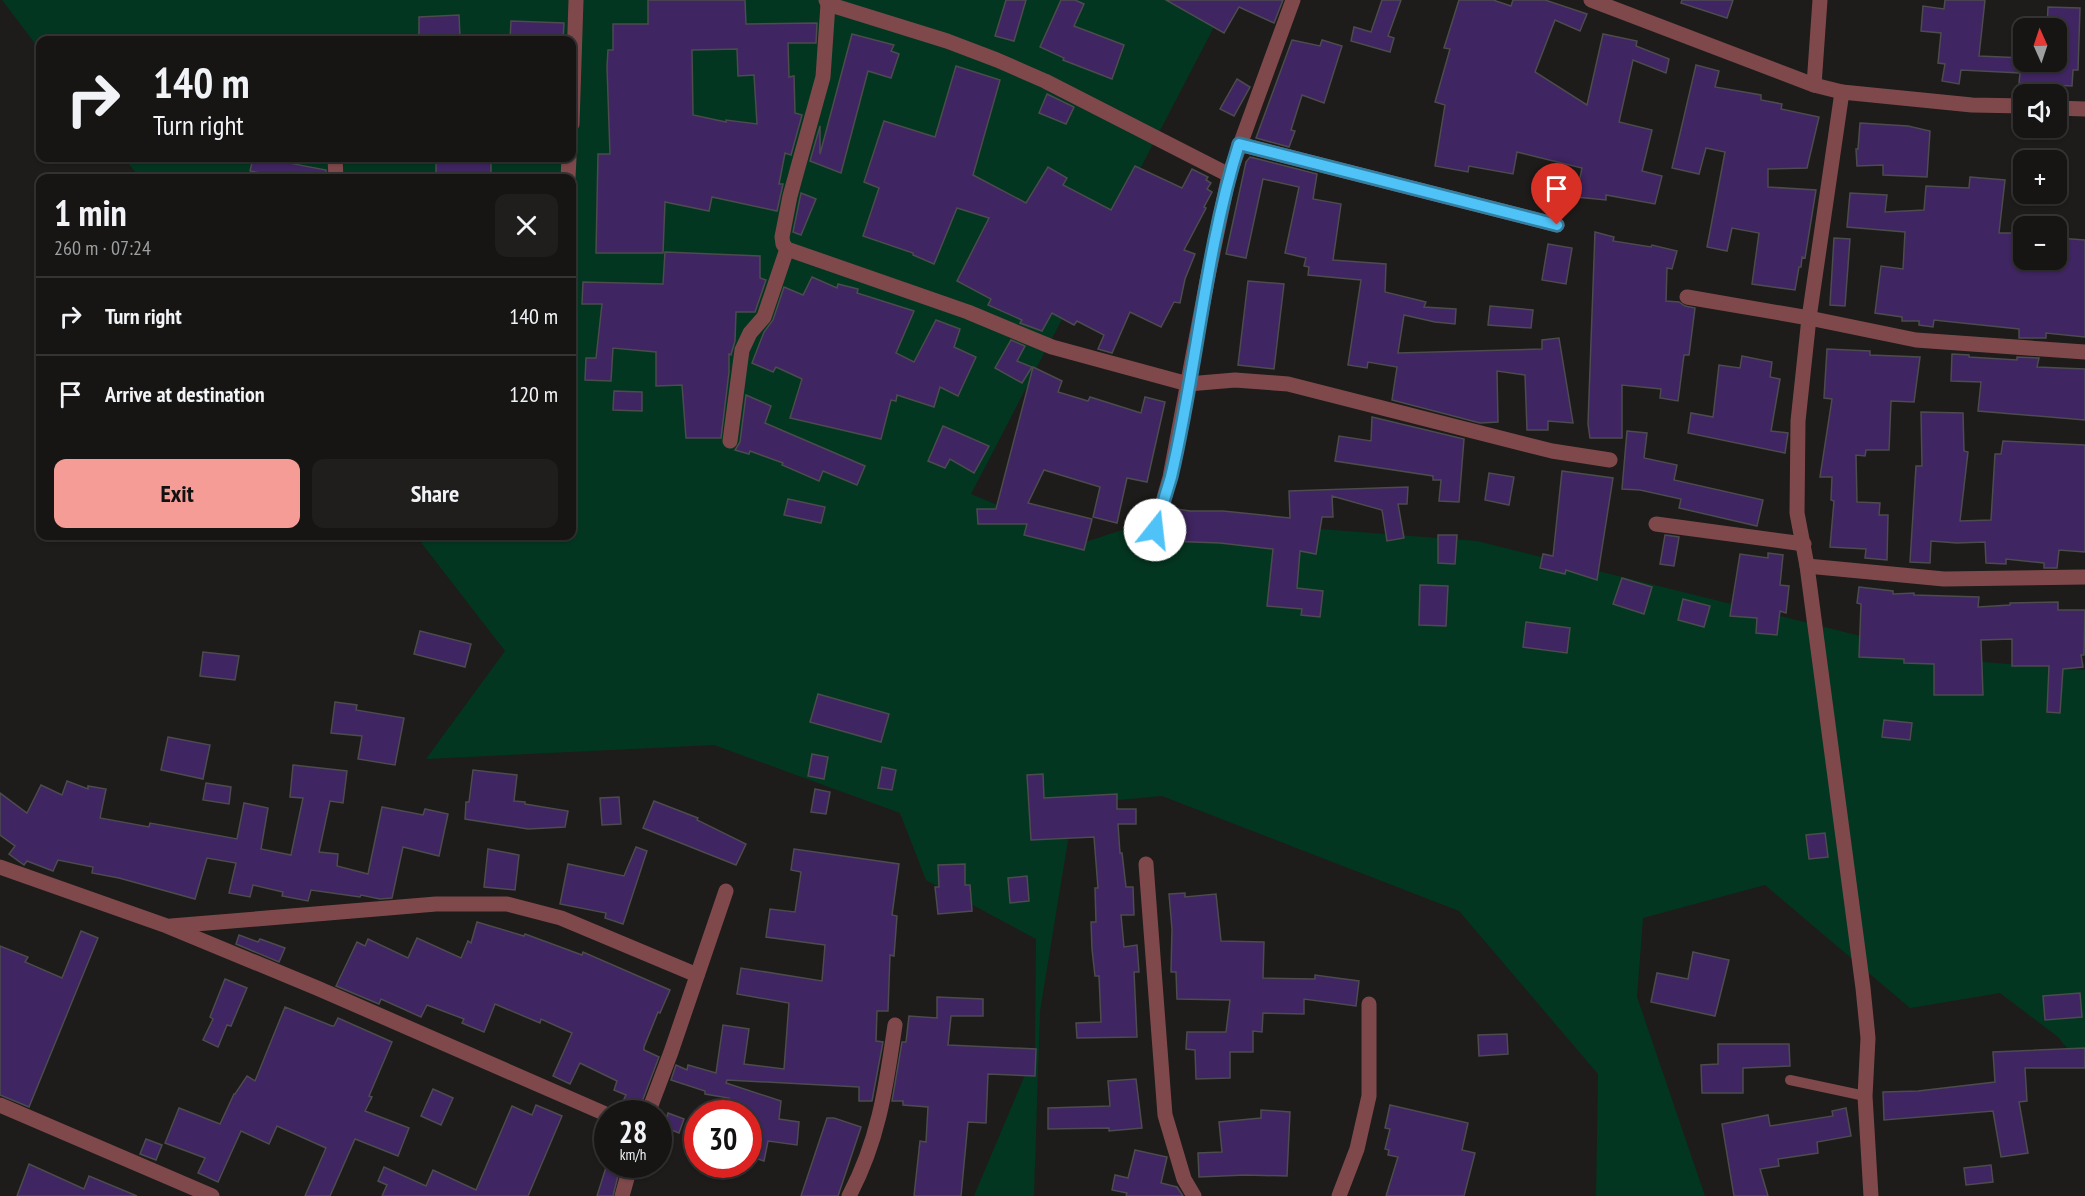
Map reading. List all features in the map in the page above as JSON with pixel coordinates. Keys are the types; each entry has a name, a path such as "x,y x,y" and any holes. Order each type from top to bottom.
{"street":[{"path":"575,36 576,0"},
{"path":"1155,530 1170,477 1229,175 1293,0"},
{"path":"1591,0 1814,85 1842,92 1972,105 2013,106"},
{"path":"1814,85 1820,0"},
{"path":"1229,175 1045,81 997,60 947,41 827,2 823,77 790,196 782,237 783,244 787,249 968,312 1052,348 1188,384 1235,380 1288,384 1552,451 1610,460"},
{"path":"1842,92 1809,318 1798,421 1797,513 1804,544 1863,988 1868,1038 1865,1096 1871,1196"},
{"path":"2067,108 2085,109"},
{"path":"1239,144 1557,225"},
{"path":"730,441 742,350 750,333 764,317 787,249"},
{"path":"1687,297 1809,318 1916,340 2085,352"},
{"path":"1656,524 1804,544"},
{"path":"1807,566 1944,579 2085,577"},
{"path":"1146,864 1165,1115 1184,1179 1194,1196"},
{"path":"0,867 167,926 594,1108"},
{"path":"653,1100 726,891"},
{"path":"167,926 436,904 507,903 561,918 697,975"},
{"path":"1339,1196 1357,1149 1369,1096 1369,1004"},
{"path":"849,1196 863,1170 882,1108 895,1025"},
{"path":"0,1105 212,1196"},
{"path":"622,1196 627,1178"}],"lane":[{"path":"1790,1080 1865,1096"}],"green space":[{"path":"2,0 1228,0 971,494 1085,542 1163,517 1477,541 1957,660 2085,670 2085,1070 2058,1037 2000,993 1910,1008 1765,885 1643,918 1637,997 1705,1196 1596,1196 1598,1074 1459,911 1162,796 1074,804 1040,1011 1034,1196 974,1196 1035,1051 1036,939 926,880 900,813 714,745 426,759 505,651 419,540 576,540 576,174 137,174 127,162 576,162 576,36 36,36 36,45"}],"building":[{"path":"648,0 745,0 746,24 817,23 816,43 788,43 789,77 794,76 795,113 802,115 791,155 785,153 779,184 783,184 777,211 712,197 709,211 665,202 663,253 596,253 598,154 610,154 607,67 608,50 613,50 613,24 648,24","holes":["737,49 738,76 754,75 757,124 726,120 726,122 693,115 692,50"]},
{"path":"1006,0 1026,0 1014,41 995,36"},
{"path":"1061,0 1075,0 1084,4 1074,26 1124,45 1112,79 1063,60 1064,58 1040,47"},
{"path":"1166,0 1283,0 1274,23 1239,7 1224,33"},
{"path":"1382,0 1401,0 1388,36 1394,38 1390,52 1351,41 1354,27 1371,32"},
{"path":"1459,0 1493,0 1511,6 1513,0 1545,0 1587,14 1580,31 1555,20 1535,72 1587,105 1603,34 1637,41 1636,46 1669,59 1666,73 1633,60 1619,122 1652,130 1642,171 1662,176 1655,204 1606,195 1606,200 1576,197 1582,168 1517,152 1513,174 1469,166 1468,172 1435,166 1445,105 1435,102 1450,49 1444,48"},
{"path":"1682,0 1733,0 1727,18 1681,3"},
{"path":"1945,0 1985,0 1979,56 2013,58 2013,72 2067,72 2067,18 2047,18 2048,7 2080,8 2078,70 2073,70 2072,86 2019,83 2020,73 1961,70 1959,84 1942,81 1945,64 1938,63 1941,33 1921,31 1923,6 1944,9"},
{"path":"459,15 460,36 419,36 419,17"},
{"path":"511,21 564,23 563,36 510,36"},
{"path":"852,34 894,45 891,51 899,54 891,78 868,71 841,173 810,161 820,126 820,154"},
{"path":"1292,40 1320,46 1322,40 1342,46 1324,103 1302,95 1291,130 1295,131 1289,147 1256,138"},
{"path":"1696,65 1719,71 1715,87 1761,95 1761,100 1782,104 1781,109 1819,117 1807,168 1768,169 1768,187 1816,190 1805,258 1802,257 1795,290 1752,284 1759,233 1732,228 1727,251 1707,247 1725,152 1706,148 1699,174 1672,168"},
{"path":"956,66 1000,80 973,175 1026,203 1048,167 1067,178 1063,185 1111,210 1135,166 1182,188 1192,169 1208,177 1206,180 1211,183 1207,189 1212,192 1184,250 1195,254 1185,279 1180,303 1174,302 1161,327 1130,312 1112,353 1098,349 1104,335 1077,321 1074,325 1052,313 1042,331 1020,323 1022,320 988,305 991,299 957,281 989,218 957,208 934,264 913,253 863,236 879,188 864,182 884,121 935,137"},
{"path":"1237,79 1250,87 1234,116 1220,109"},
{"path":"1047,94 1074,107 1066,124 1039,113"},
{"path":"1860,123 1908,126 1930,131 1927,177 1883,175 1883,165 1857,166 1856,149 1858,149"},
{"path":"1250,157 1317,174 1313,199 1341,204 1333,260 1386,264 1385,292 1426,302 1424,307 1456,309 1455,324 1404,315 1398,353 1542,349 1542,340 1559,338 1573,423 1548,421 1548,430 1527,430 1525,375 1497,371 1498,422 1480,423 1392,400 1397,367 1368,362 1367,368 1348,365 1361,280 1308,275 1309,267 1304,266 1306,258 1285,253 1299,187 1263,179 1246,258 1226,254 1246,162"},
{"path":"252,162 284,162 326,170 326,174 266,174 250,171"},
{"path":"436,162 491,162 491,174 436,174"},
{"path":"1970,177 2005,180 1999,233 2013,233 2013,270 2067,270 2067,239 2085,240 2085,337 2046,333 2046,338 2019,338 2019,329 1934,320 1933,327 1919,325 1919,321 1902,321 1902,317 1875,313 1881,266 1903,269 1905,232 1847,227 1850,193 1887,195 1885,212 1924,210 1926,186 1969,188"},
{"path":"801,193 816,199 801,235 793,232"},
{"path":"1595,232 1614,237 1613,241 1651,247 1652,245 1677,251 1672,269 1667,268 1666,301 1679,302 1695,308 1689,355 1684,355 1678,401 1660,398 1661,389 1622,385 1622,438 1590,438 1588,424"},
{"path":"1834,238 1850,239 1845,306 1830,305"},
{"path":"1548,244 1572,248 1566,284 1542,280"},
{"path":"665,252 760,256 760,278 766,280 755,312 736,312 735,341 731,355 729,354 721,438 686,438 682,385 656,386 656,352 613,348 611,381 585,380 586,358 596,358 602,304 582,304 583,282 663,284"},
{"path":"812,277 837,288 838,284 858,289 857,293 914,311 896,353 914,362 936,320 960,329 954,347 976,357 958,396 940,387 934,407 897,395 896,401 891,400 881,439 790,418 802,379 776,367 773,372 752,363 764,332 773,320 784,287 803,295"},
{"path":"1248,281 1284,284 1274,369 1238,365"},
{"path":"1490,306 1533,310 1531,328 1488,325"},
{"path":"1011,340 1025,346 1017,361 1032,367 1022,383 995,368"},
{"path":"1827,349 1870,351 1870,355 1920,357 1914,402 1891,401 1889,450 1866,450 1865,456 1856,455 1857,502 1880,503 1879,515 1888,515 1887,560 1865,558 1866,549 1830,547 1834,501 1831,500 1832,477 1820,477 1832,399 1824,398"},
{"path":"1952,354 2017,360 2017,357 2039,358 2037,367 2085,369 2085,420 1978,411 1981,382 1951,381"},
{"path":"1742,356 1772,362 1770,377 1780,379 1771,431 1788,433 1785,453 1688,433 1691,413 1713,417 1719,365 1740,368"},
{"path":"1033,367 1062,381 1058,392 1088,401 1090,397 1141,413 1145,397 1165,402 1147,482 1127,478 1117,523 1093,517 1100,487 1044,470 1028,503 1092,519 1084,550 1024,535 1027,524 978,524 977,509 996,509"},
{"path":"614,391 642,392 642,411 613,410"},
{"path":"746,395 771,406 765,423 865,466 857,485 823,471 819,481 782,465 783,463 750,451 749,454 735,450 740,442"},
{"path":"1921,412 1963,413 1964,451 1968,452 1960,521 1991,520 1995,454 2001,454 2003,441 2085,445 2085,552 2059,550 2057,568 2044,568 2044,563 2006,559 2006,564 1986,563 1985,542 1931,541 1930,563 1910,562 1916,466 1922,466"},
{"path":"1372,417 1464,439 1459,502 1439,501 1441,480 1433,480 1433,476 1335,461 1339,436 1371,441"},
{"path":"943,426 989,446 974,473 950,459 945,468 928,461"},
{"path":"1627,431 1647,433 1644,458 1677,465 1674,480 1763,500 1757,526 1679,508 1681,499 1640,490 1622,489"},
{"path":"1562,471 1613,478 1597,580 1566,570 1565,574 1540,568 1543,554 1553,556"},
{"path":"1489,473 1514,477 1509,505 1485,500"},
{"path":"1408,487 1407,504 1398,504 1404,538 1387,541 1382,510 1332,496 1333,517 1322,517 1316,554 1300,551 1297,588 1323,591 1320,617 1301,615 1302,609 1267,606 1273,549 1220,543 1167,541 1171,508 1290,518 1289,491"},
{"path":"788,499 825,507 821,523 784,515"},
{"path":"1438,535 1457,535 1455,564 1438,563"},
{"path":"1665,535 1679,537 1674,566 1660,564"},
{"path":"1768,553 1783,555 1780,585 1789,586 1786,613 1780,611 1777,635 1756,633 1757,618 1730,616 1740,554 1768,558"},
{"path":"1622,578 1652,587 1644,614 1613,604"},
{"path":"1420,585 1448,586 1446,626 1419,625"},
{"path":"1859,587 1893,591 1893,594 1979,597 1978,607 2010,605 2010,603 2058,602 2058,610 2085,610 2084,655 2081,655 2083,667 2063,669 2060,713 2047,712 2049,666 2012,666 2012,639 1981,640 1983,695 1934,695 1934,664 1904,663 1904,659 1859,657 1861,604 1857,603"},
{"path":"1683,599 1710,606 1704,627 1678,620"},
{"path":"1526,622 1570,628 1567,653 1523,647"},
{"path":"420,631 471,644 465,667 414,654"},
{"path":"203,652 239,656 235,680 200,676"},
{"path":"818,694 889,714 881,742 810,722"},
{"path":"335,702 357,705 356,710 404,718 395,765 358,759 362,736 331,733"},
{"path":"1884,720 1912,723 1910,740 1882,737"},
{"path":"168,737 210,745 203,779 161,770"},
{"path":"812,754 828,757 824,779 808,776"},
{"path":"293,765 347,771 343,803 330,801 319,852 338,854 337,866 368,874 382,807 423,815 425,809 448,814 439,856 403,847 392,898 380,899 311,890 308,901 282,896 283,892 253,885 250,897 229,893 236,863 207,858 195,899 92,873 93,867 58,860 53,871 27,861 24,865 9,854 15,846 0,835 0,793 27,813 41,785 62,795 67,781 88,789 88,786 106,789 100,818 149,827 150,823 237,839 244,803 268,808 261,849 291,855 303,798 290,797"},
{"path":"882,767 896,770 892,790 878,788"},
{"path":"473,770 517,775 514,801 568,811 565,827 528,829 465,819"},
{"path":"1043,774 1044,798 1117,794 1117,809 1136,809 1136,824 1118,824 1126,887 1133,887 1134,915 1121,915 1124,947 1137,945 1139,972 1134,972 1137,1037 1077,1038 1076,1023 1101,1022 1099,976 1095,976 1092,949 1091,922 1096,922 1095,888 1098,888 1094,837 1031,840 1027,775"},
{"path":"206,783 231,787 229,804 203,800"},
{"path":"815,789 830,792 826,814 811,812"},
{"path":"619,797 621,824 602,825 600,798"},
{"path":"654,801 698,818 697,820 746,844 736,865 643,828"},
{"path":"1825,833 1828,857 1809,859 1806,835"},
{"path":"636,847 647,851 623,924 605,918 606,913 560,904 568,864 624,876"},
{"path":"488,849 519,855 515,890 484,887"},
{"path":"794,849 899,864 892,915 897,916 894,956 890,955 888,1011 877,1011 876,1041 883,1042 872,1101 859,1101 859,1087 727,1080 726,1083 781,1101 779,1119 799,1122 797,1145 768,1141 764,1161 762,1160 762,1100 729,1100 729,1098 705,1094 705,1091 671,1080 676,1065 687,1070 688,1065 716,1073 723,1025 749,1029 744,1064 784,1069 789,1003 737,994 741,968 822,981 825,945 766,937 770,909 795,912 801,872 791,870"},
{"path":"965,864 965,885 970,885 972,911 938,914 935,887 939,887 938,865"},
{"path":"1027,876 1029,901 1010,903 1008,878"},
{"path":"1185,893 1185,897 1216,894 1221,941 1264,942 1263,978 1315,979 1315,975 1359,981 1356,1006 1304,999 1304,1014 1263,1013 1262,1032 1253,1031 1253,1052 1230,1052 1230,1078 1196,1079 1195,1050 1186,1049 1187,1032 1226,1032 1230,1000 1177,999 1176,972 1171,972 1172,929 1169,894"},
{"path":"477,922 524,936 525,934 582,955 583,952 670,990 644,1047 644,1050 659,1057 643,1100 624,1099 626,1095 614,1090 617,1081 580,1063 570,1084 553,1076 572,1033 541,1019 540,1023 495,1004 484,1032 462,1023 464,1019 427,1005 421,1017 381,999 379,1004 336,986 357,942 365,946 368,939 408,958 417,938 461,958 468,941 471,943"},
{"path":"81,931 98,938 29,1107 0,1095 0,946 28,957 25,962 62,978"},
{"path":"239,935 258,942 260,939 285,948 279,962 236,944"},
{"path":"1693,952 1729,960 1715,1016 1651,1002 1657,973 1688,979"},
{"path":"225,979 247,988 231,1026 227,1025 218,1047 203,1040 213,1019 210,1017"},
{"path":"2080,993 2082,1017 2045,1020 2043,996"},
{"path":"937,997 983,999 983,1016 951,1016 948,1045 1036,1049 1035,1076 988,1074 986,1123 968,1122 961,1196 914,1196 920,1141 926,1142 928,1107 903,1105 903,1101 892,1101 902,1042 906,1042 909,1016 937,1018"},
{"path":"285,1007 332,1026 338,1018 392,1042 365,1111 409,1128 398,1156 355,1139 330,1196 305,1196 326,1148 277,1126 269,1144 241,1131 218,1182 198,1173 205,1158 165,1143 179,1108 220,1124 234,1094 247,1076 255,1081"},
{"path":"1507,1034 1508,1054 1479,1056 1478,1035"},
{"path":"1718,1044 1789,1044 1790,1066 1743,1068 1743,1093 1702,1093 1701,1065 1718,1064"},
{"path":"2085,1048 2085,1068 2025,1068 2027,1101 2019,1102 2028,1153 2001,1157 1993,1111 1884,1120 1883,1092 1918,1091 1995,1082 1993,1052"},
{"path":"1136,1079 1142,1128 1109,1131 1109,1128 1048,1129 1048,1108 1110,1106 1108,1081"},
{"path":"433,1089 453,1098 441,1125 421,1116"},
{"path":"536,1105 562,1116 528,1196 382,1196 387,1185 378,1181 384,1167 426,1186 433,1170 476,1190 512,1106 532,1115"},
{"path":"1390,1105 1468,1123 1462,1150 1475,1153 1464,1196 1386,1196 1398,1157 1388,1155 1389,1150 1385,1149 1390,1129 1385,1128"},
{"path":"1846,1108 1851,1136 1817,1142 1818,1153 1778,1159 1779,1166 1760,1169 1768,1196 1734,1196 1722,1124 1768,1115 1770,1126 1833,1116 1832,1111"},
{"path":"1261,1110 1290,1112 1287,1176 1199,1177 1198,1153 1222,1152 1219,1122 1261,1118"},
{"path":"672,1114 684,1119 679,1133 672,1130"},
{"path":"827,1118 861,1127 838,1196 801,1196"},
{"path":"146,1139 162,1145 156,1160 140,1154"},
{"path":"1135,1150 1167,1157 1161,1183 1177,1187 1183,1196 1126,1196 1127,1193 1112,1190 1115,1175 1128,1178"},
{"path":"29,1164 84,1189 89,1176 137,1196 17,1196"},
{"path":"1991,1165 1993,1182 1966,1185 1964,1168"},
{"path":"603,1178 618,1178 613,1196 597,1196"}],"route":[{"path":"1155,530 1170,477 1207,280 1229,175 1239,144 1557,225"}]}
